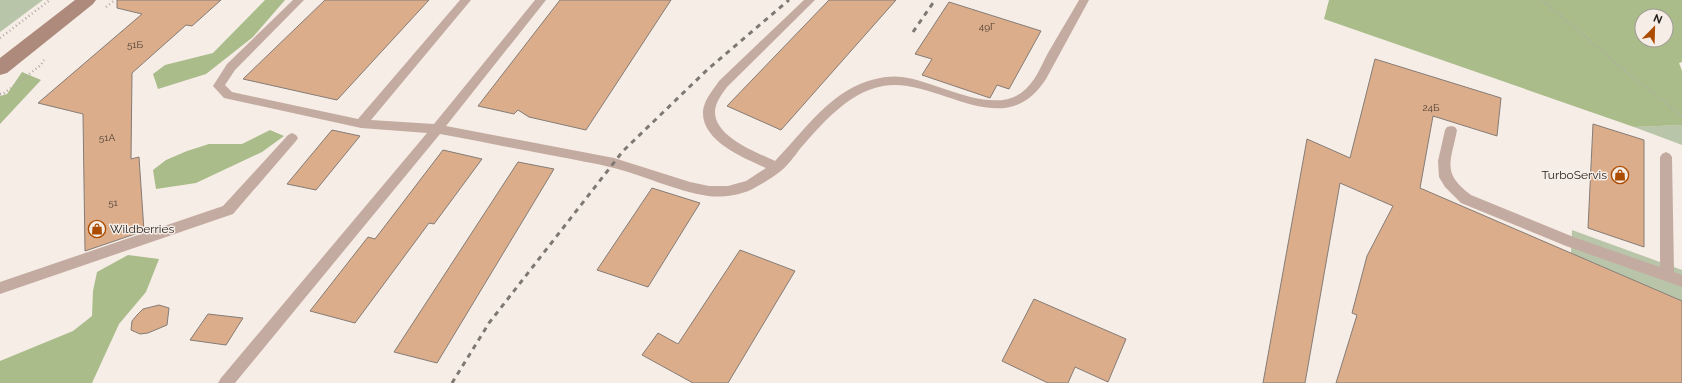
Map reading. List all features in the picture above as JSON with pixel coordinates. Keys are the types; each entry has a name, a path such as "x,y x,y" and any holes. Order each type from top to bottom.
{"main road":[{"path":"0,68 87,0"}],"lane":[{"path":"299,0 231,67 219,86 228,95 361,124 437,128 614,163 690,187 709,191 728,191 750,185 777,167 841,100 853,92 871,85 890,81 912,83 958,97 989,103 1003,103 1024,97 1037,84 1084,0"},
{"path":"361,124 466,0"},
{"path":"226,383 541,0"},
{"path":"777,167 727,141 713,128 709,112 714,96 723,84 810,0"},
{"path":"1451,130 1444,167 1444,175 1447,183 1466,199 1572,242 1682,281"},
{"path":"0,288 228,210 292,138"},
{"path":"1666,157 1667,276"}],"path":[{"path":"0,38 50,0"},
{"path":"1542,0 1618,65 1682,116"},
{"path":"0,97 3,94"}],"green space":[{"path":"0,0 43,0 0,32"},
{"path":"265,0 285,0 253,37 206,74 158,89 153,74 165,65 213,53"},
{"path":"1329,0 1682,0 1682,62 1679,63 1682,71 1682,125 1634,127 1324,19"},
{"path":"22,72 41,80 0,124 0,96 7,94"},
{"path":"1682,125 1682,145 1634,127"},
{"path":"270,130 284,136 262,152 196,183 156,189 153,170 166,160 209,144 242,144"},
{"path":"1572,230 1682,270 1682,301 1571,253"},
{"path":"128,255 159,259 146,292 119,324 92,383 0,383 0,361 73,331 92,316 93,291 97,272"}],"building":[{"path":"117,0 221,0 192,26 186,25 132,73 131,159 139,157 144,231 85,251 83,114 38,103 142,14 117,8"},
{"path":"325,0 429,0 337,100 243,79"},
{"path":"560,0 671,0 586,130 529,117 518,110 514,114 478,106"},
{"path":"829,0 896,0 781,130 727,106"},
{"path":"949,2 1041,31 1009,89 997,85 990,98 922,75 932,59 915,54"},
{"path":"1375,59 1501,98 1497,136 1433,116 1420,188 1682,301 1682,383 1336,383 1357,315 1352,313 1367,256 1393,206 1340,183 1305,383 1263,383 1307,139 1350,158"},
{"path":"1593,124 1644,140 1644,247 1588,228"},
{"path":"332,130 360,136 316,190 287,184"},
{"path":"443,150 482,159 434,224 429,223 355,323 310,311 368,237 375,239"},
{"path":"518,162 554,169 437,363 394,352"},
{"path":"652,188 700,203 648,287 597,270"},
{"path":"740,250 795,271 728,383 693,383 642,355 658,333 678,344"},
{"path":"1034,299 1126,339 1108,382 1075,367 1068,383 1048,383 1002,361"},
{"path":"159,305 169,308 167,325 148,333 140,334 131,330 132,321 143,309"},
{"path":"208,314 243,318 226,345 190,340"}],"railway":[{"path":"452,383 489,323 623,151 708,69 789,0"},
{"path":"913,32 935,0"}],"place":[{"name":"TurboServis","path":"1620,175"},
{"name":"Wildberries","path":"97,229"}]}
